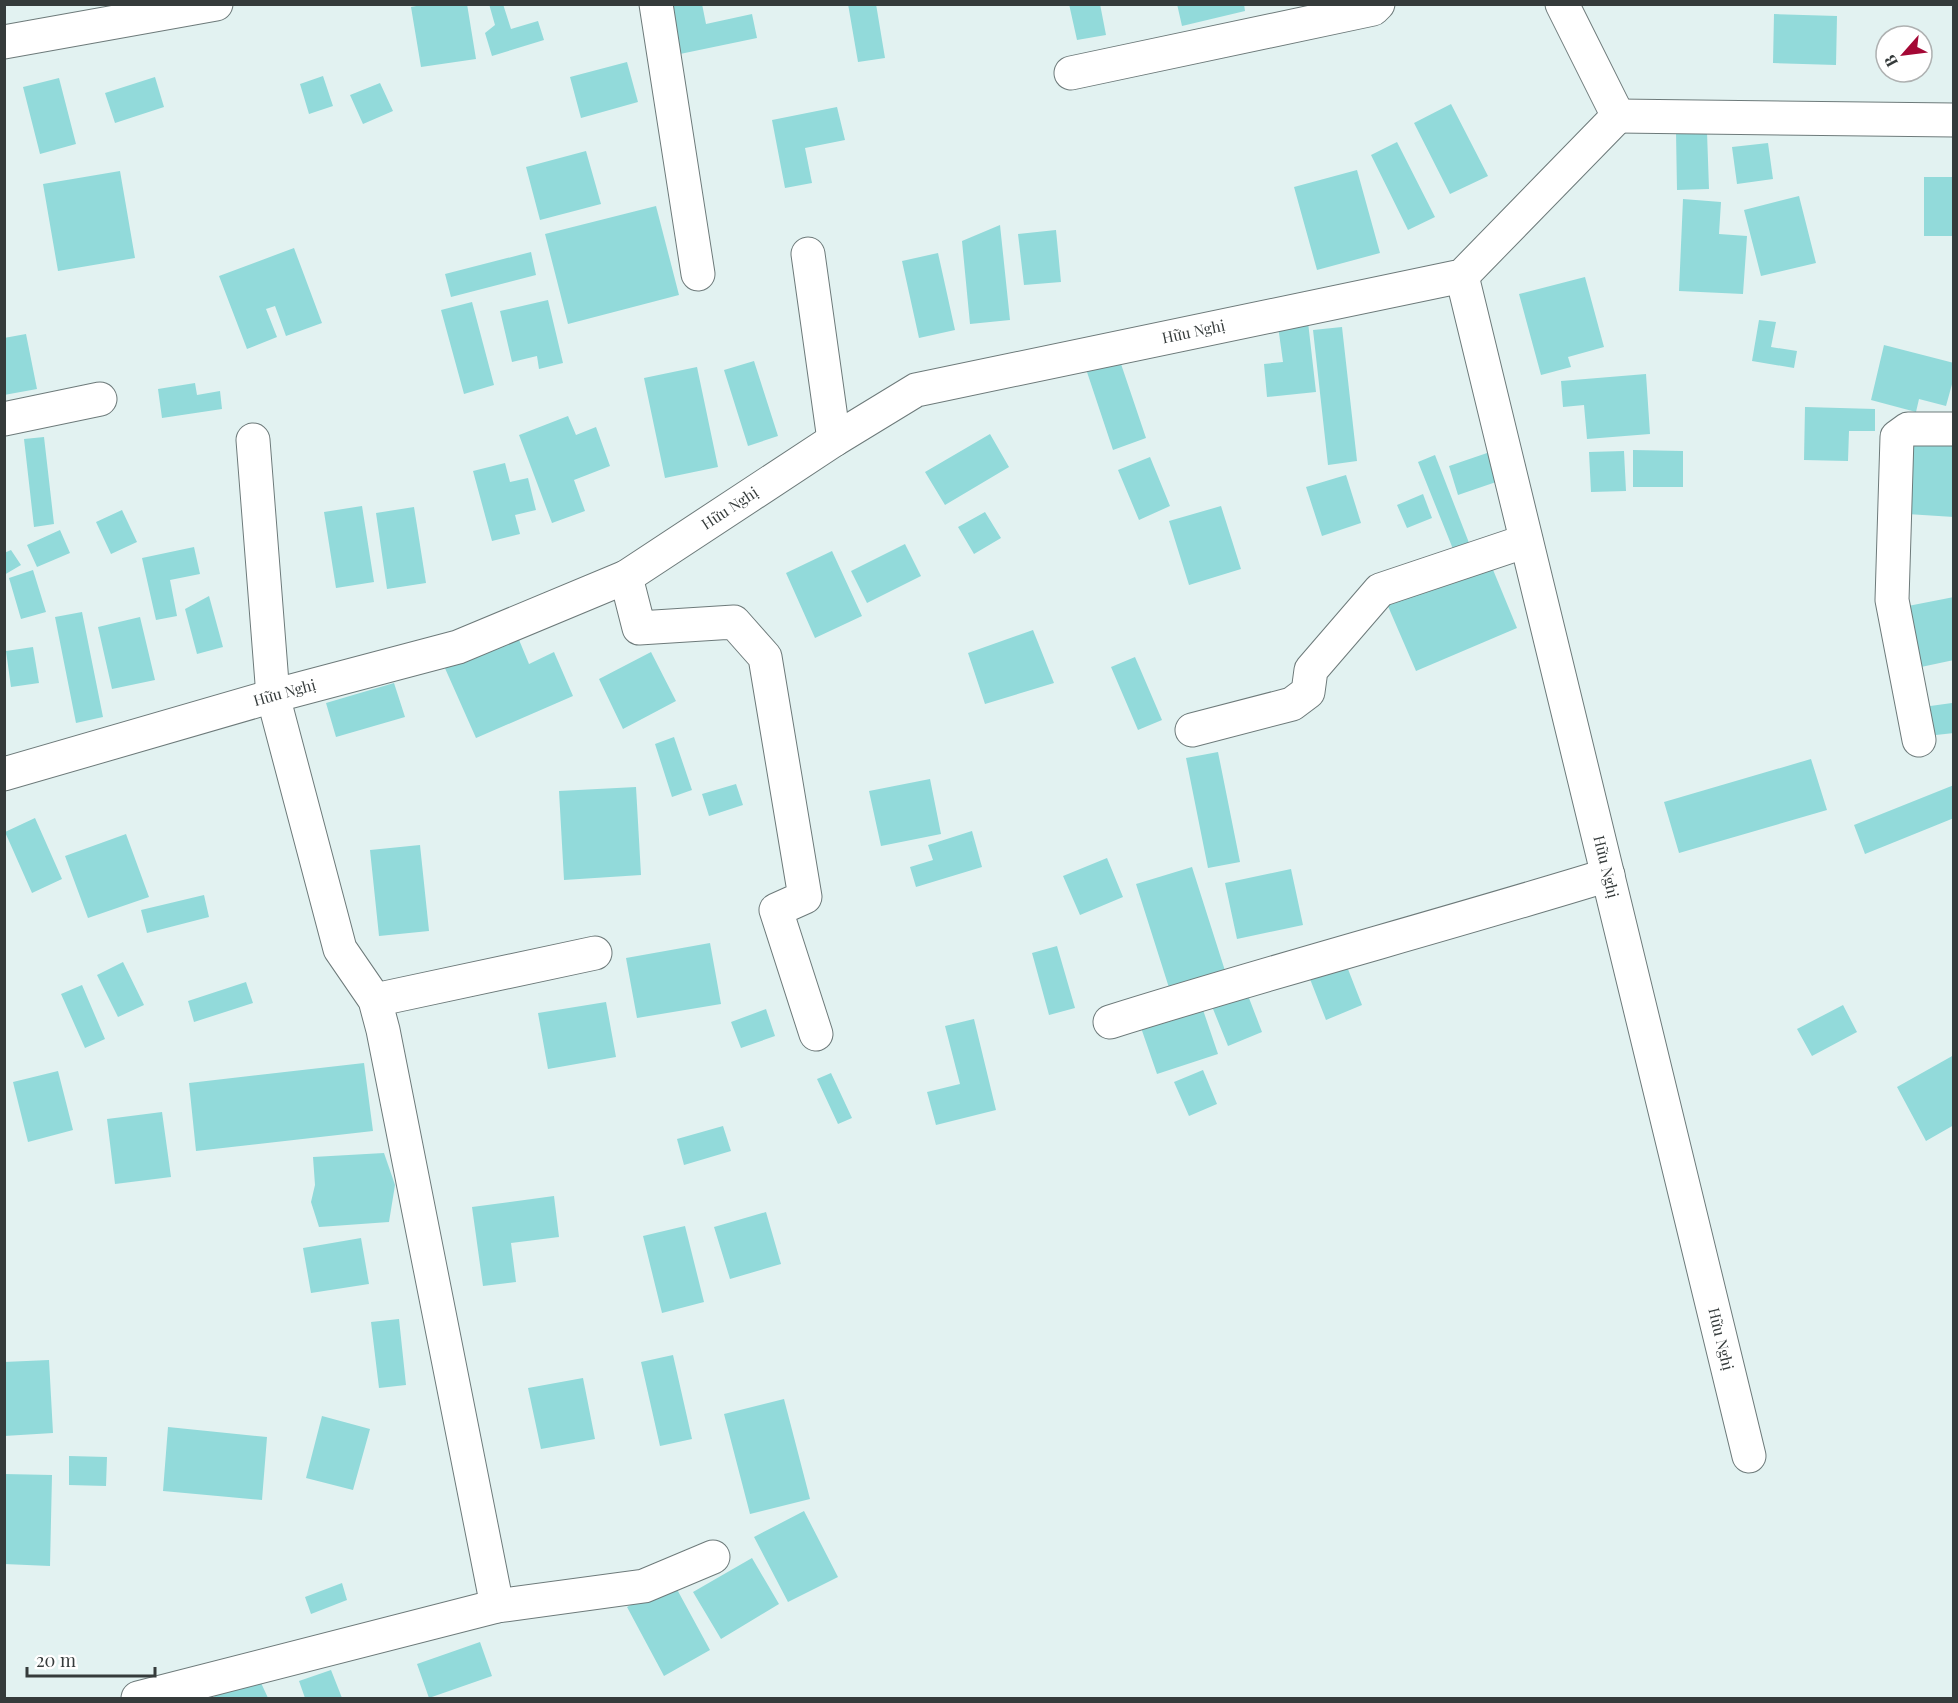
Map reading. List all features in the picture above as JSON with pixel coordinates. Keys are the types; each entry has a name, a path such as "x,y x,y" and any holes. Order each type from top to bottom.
{"street":[{"path":"4,42 216,4"},
{"path":"656,4 698,274"},
{"path":"1071,73 1374,9 1378,4"},
{"path":"1562,4 1618,116"},
{"path":"1462,276 1618,116 1953,120"},
{"path":"808,254 834,440"},
{"name":"Hữu Nghị","path":"4,774 273,696 458,647 626,577 834,440 916,390 1462,276 1749,1456"},
{"path":"4,419 100,399"},
{"path":"1919,740 1892,600 1897,437 1908,429 1953,429"},
{"path":"254,440 273,696 340,949 375,1000 383,1030 497,1606"},
{"path":"1192,730 1292,704 1308,692 1311,670 1380,590 1526,541"},
{"path":"626,577 639,628 734,622 765,657 805,897 776,910 816,1034"},
{"path":"1110,1022 1249,978 1486,913 1608,875"},
{"path":"375,1000 595,953"},
{"path":"138,1698 497,1606 644,1586 712,1557"}],"building":[{"path":"427,4 467,4 476,59 421,67 411,7"},
{"path":"489,4 503,4 511,29 538,21 544,40 492,56 485,33 495,25"},
{"path":"669,4 702,4 706,24 752,14 757,38 680,54"},
{"path":"848,4 876,4 885,58 858,62"},
{"path":"1069,4 1100,4 1106,35 1077,40"},
{"path":"1177,4 1244,4 1245,11 1182,26"},
{"path":"1774,14 1837,16 1836,65 1773,63"},
{"path":"627,62 638,102 581,118 570,77"},
{"path":"323,76 333,106 309,114 300,84"},
{"path":"155,77 164,107 115,123 105,93"},
{"path":"59,78 76,144 40,154 23,87"},
{"path":"380,83 393,111 363,124 350,95"},
{"path":"1451,104 1488,176 1450,194 1414,123"},
{"path":"837,107 845,140 805,148 812,183 785,188 772,120"},
{"path":"1676,132 1707,132 1709,189 1677,190"},
{"path":"1397,142 1435,217 1408,230 1371,155"},
{"path":"1768,143 1773,179 1737,184 1732,147"},
{"path":"586,151 601,204 540,220 526,167"},
{"path":"1357,170 1380,253 1317,270 1294,187"},
{"path":"120,171 135,258 58,271 43,184"},
{"path":"1924,177 1954,177 1954,236 1924,236"},
{"path":"1799,196 1816,263 1761,276 1744,210"},
{"path":"1683,199 1721,202 1719,234 1747,236 1743,294 1679,291"},
{"path":"656,206 679,295 568,324 545,234"},
{"path":"1000,225 1010,320 970,324 962,241"},
{"path":"1056,230 1061,282 1024,285 1018,234"},
{"path":"294,248 322,323 286,336 275,306 266,309 277,337 247,349 219,276"},
{"path":"531,252 536,275 451,297 445,274"},
{"path":"938,253 955,330 919,338 902,261"},
{"path":"1585,277 1604,347 1568,357 1571,367 1541,375 1519,294"},
{"path":"548,300 563,363 539,369 537,356 512,362 500,311"},
{"path":"472,302 494,385 464,394 441,310"},
{"path":"1759,320 1776,322 1771,347 1797,351 1794,368 1752,361"},
{"path":"1308,322 1316,392 1267,397 1264,364 1283,362 1278,326"},
{"path":"1342,327 1357,461 1328,465 1313,330"},
{"path":"26,334 37,389 4,395 4,338"},
{"path":"1884,345 1954,363 1954,377 1946,406 1919,399 1916,412 1871,400"},
{"path":"754,361 778,436 748,446 724,370"},
{"path":"1120,361 1146,438 1113,450 1087,372"},
{"path":"697,367 718,467 665,478 644,378"},
{"path":"1646,374 1650,434 1587,439 1584,405 1563,407 1561,381"},
{"path":"195,383 197,395 220,391 222,409 162,418 158,389"},
{"path":"1805,407 1875,409 1875,431 1849,431 1848,461 1804,460"},
{"path":"568,416 576,435 596,427 610,466 574,480 585,511 552,523 519,435"},
{"path":"1908,433 1954,435 1954,517 1907,514"},
{"path":"990,434 1009,467 945,505 925,472"},
{"path":"44,437 54,524 34,527 24,439"},
{"path":"1633,450 1683,451 1683,487 1633,487"},
{"path":"1624,451 1626,491 1591,492 1589,452"},
{"path":"1490,452 1499,481 1458,495 1449,466"},
{"path":"1435,455 1471,548 1455,554 1418,462"},
{"path":"1150,457 1170,506 1139,520 1118,470"},
{"path":"505,463 510,482 528,478 536,510 515,515 520,534 492,541 473,471"},
{"path":"1346,475 1361,523 1322,536 1306,487"},
{"path":"1423,494 1432,518 1407,528 1397,505"},
{"path":"362,506 374,582 336,588 324,512"},
{"path":"1221,506 1241,569 1189,585 1169,521"},
{"path":"414,507 426,583 387,589 376,513"},
{"path":"122,510 137,542 111,554 96,522"},
{"path":"985,512 1001,538 974,554 958,527"},
{"path":"60,530 70,553 37,567 27,545"},
{"path":"905,544 921,576 867,603 851,571"},
{"path":"194,547 200,574 170,580 177,616 156,620 142,558"},
{"path":"11,550 21,565 4,575 4,553"},
{"path":"832,551 862,616 815,638 786,573"},
{"path":"1489,560 1517,628 1416,671 1387,604"},
{"path":"33,570 46,612 21,619 9,578"},
{"path":"209,596 223,647 197,654 185,609"},
{"path":"1954,597 1954,660 1921,667 1908,606"},
{"path":"82,612 103,717 76,723 55,617"},
{"path":"140,617 155,680 112,689 98,627"},
{"path":"1033,630 1054,683 985,704 968,653"},
{"path":"517,635 529,664 554,652 573,696 476,738 444,666"},
{"path":"33,647 39,683 11,687 6,651"},
{"path":"651,652 676,701 623,729 599,679"},
{"path":"1135,657 1162,720 1138,730 1111,667"},
{"path":"394,683 405,717 336,737 326,703"},
{"path":"1952,703 1954,733 1927,736 1923,707"},
{"path":"674,737 692,790 672,797 655,744"},
{"path":"1218,752 1240,862 1208,868 1186,758"},
{"path":"1811,759 1827,810 1679,853 1664,802"},
{"path":"930,779 941,834 881,846 869,791"},
{"path":"736,784 743,805 709,816 702,794"},
{"path":"1954,785 1954,818 1865,854 1854,825"},
{"path":"636,787 641,875 564,880 559,791"},
{"path":"35,818 62,879 32,893 5,832"},
{"path":"972,831 982,867 916,887 910,867 933,860 928,845"},
{"path":"126,834 149,897 88,918 65,856"},
{"path":"420,845 429,931 379,936 370,850"},
{"path":"1107,858 1123,897 1080,915 1063,876"},
{"path":"1192,867 1227,977 1171,994 1136,884"},
{"path":"1291,869 1303,925 1237,939 1225,883"},
{"path":"204,895 209,917 147,933 141,910"},
{"path":"710,943 721,1004 637,1018 626,958"},
{"path":"1057,946 1075,1008 1049,1015 1032,953"},
{"path":"123,962 144,1005 118,1017 97,975"},
{"path":"1346,964 1362,1005 1326,1020 1310,979"},
{"path":"246,982 253,1003 194,1022 188,1001"},
{"path":"82,985 105,1039 85,1048 61,994"},
{"path":"1244,985 1262,1032 1228,1046 1209,999"},
{"path":"1200,1001 1218,1054 1157,1074 1139,1022"},
{"path":"606,1002 616,1057 548,1069 538,1013"},
{"path":"1843,1005 1857,1032 1812,1056 1797,1029"},
{"path":"766,1009 775,1036 741,1048 731,1022"},
{"path":"974,1019 996,1110 936,1125 927,1092 960,1084 945,1026"},
{"path":"1954,1055 1954,1125 1926,1141 1897,1087"},
{"path":"364,1063 373,1131 196,1151 189,1083"},
{"path":"1203,1070 1217,1104 1189,1116 1174,1082"},
{"path":"58,1071 73,1130 28,1142 13,1082"},
{"path":"831,1073 852,1118 838,1124 817,1079"},
{"path":"162,1112 171,1177 115,1184 107,1119"},
{"path":"723,1126 731,1151 684,1165 677,1139"},
{"path":"384,1153 395,1185 389,1222 319,1227 311,1202 315,1185 313,1157"},
{"path":"554,1196 559,1237 511,1243 516,1282 483,1286 472,1207"},
{"path":"766,1212 781,1264 730,1279 714,1227"},
{"path":"685,1226 704,1302 662,1313 643,1236"},
{"path":"361,1238 369,1284 311,1293 303,1248"},
{"path":"399,1319 406,1385 379,1388 371,1322"},
{"path":"673,1355 692,1439 660,1446 641,1362"},
{"path":"49,1360 53,1433 4,1436 4,1362"},
{"path":"583,1378 595,1439 541,1449 528,1388"},
{"path":"784,1399 810,1499 750,1514 724,1414"},
{"path":"322,1416 370,1429 353,1490 306,1478"},
{"path":"168,1427 267,1437 262,1500 163,1491"},
{"path":"69,1456 107,1457 106,1486 69,1485"},
{"path":"4,1474 52,1475 50,1566 4,1564"},
{"path":"804,1511 838,1577 788,1602 754,1537"},
{"path":"752,1558 779,1604 721,1639 693,1592"},
{"path":"673,1582 710,1650 664,1676 627,1607"},
{"path":"342,1583 347,1600 311,1614 305,1597"},
{"path":"480,1642 492,1676 429,1698 417,1664"},
{"path":"331,1670 342,1698 305,1698 299,1681"},
{"path":"256,1672 268,1698 215,1698 212,1691"}]}
